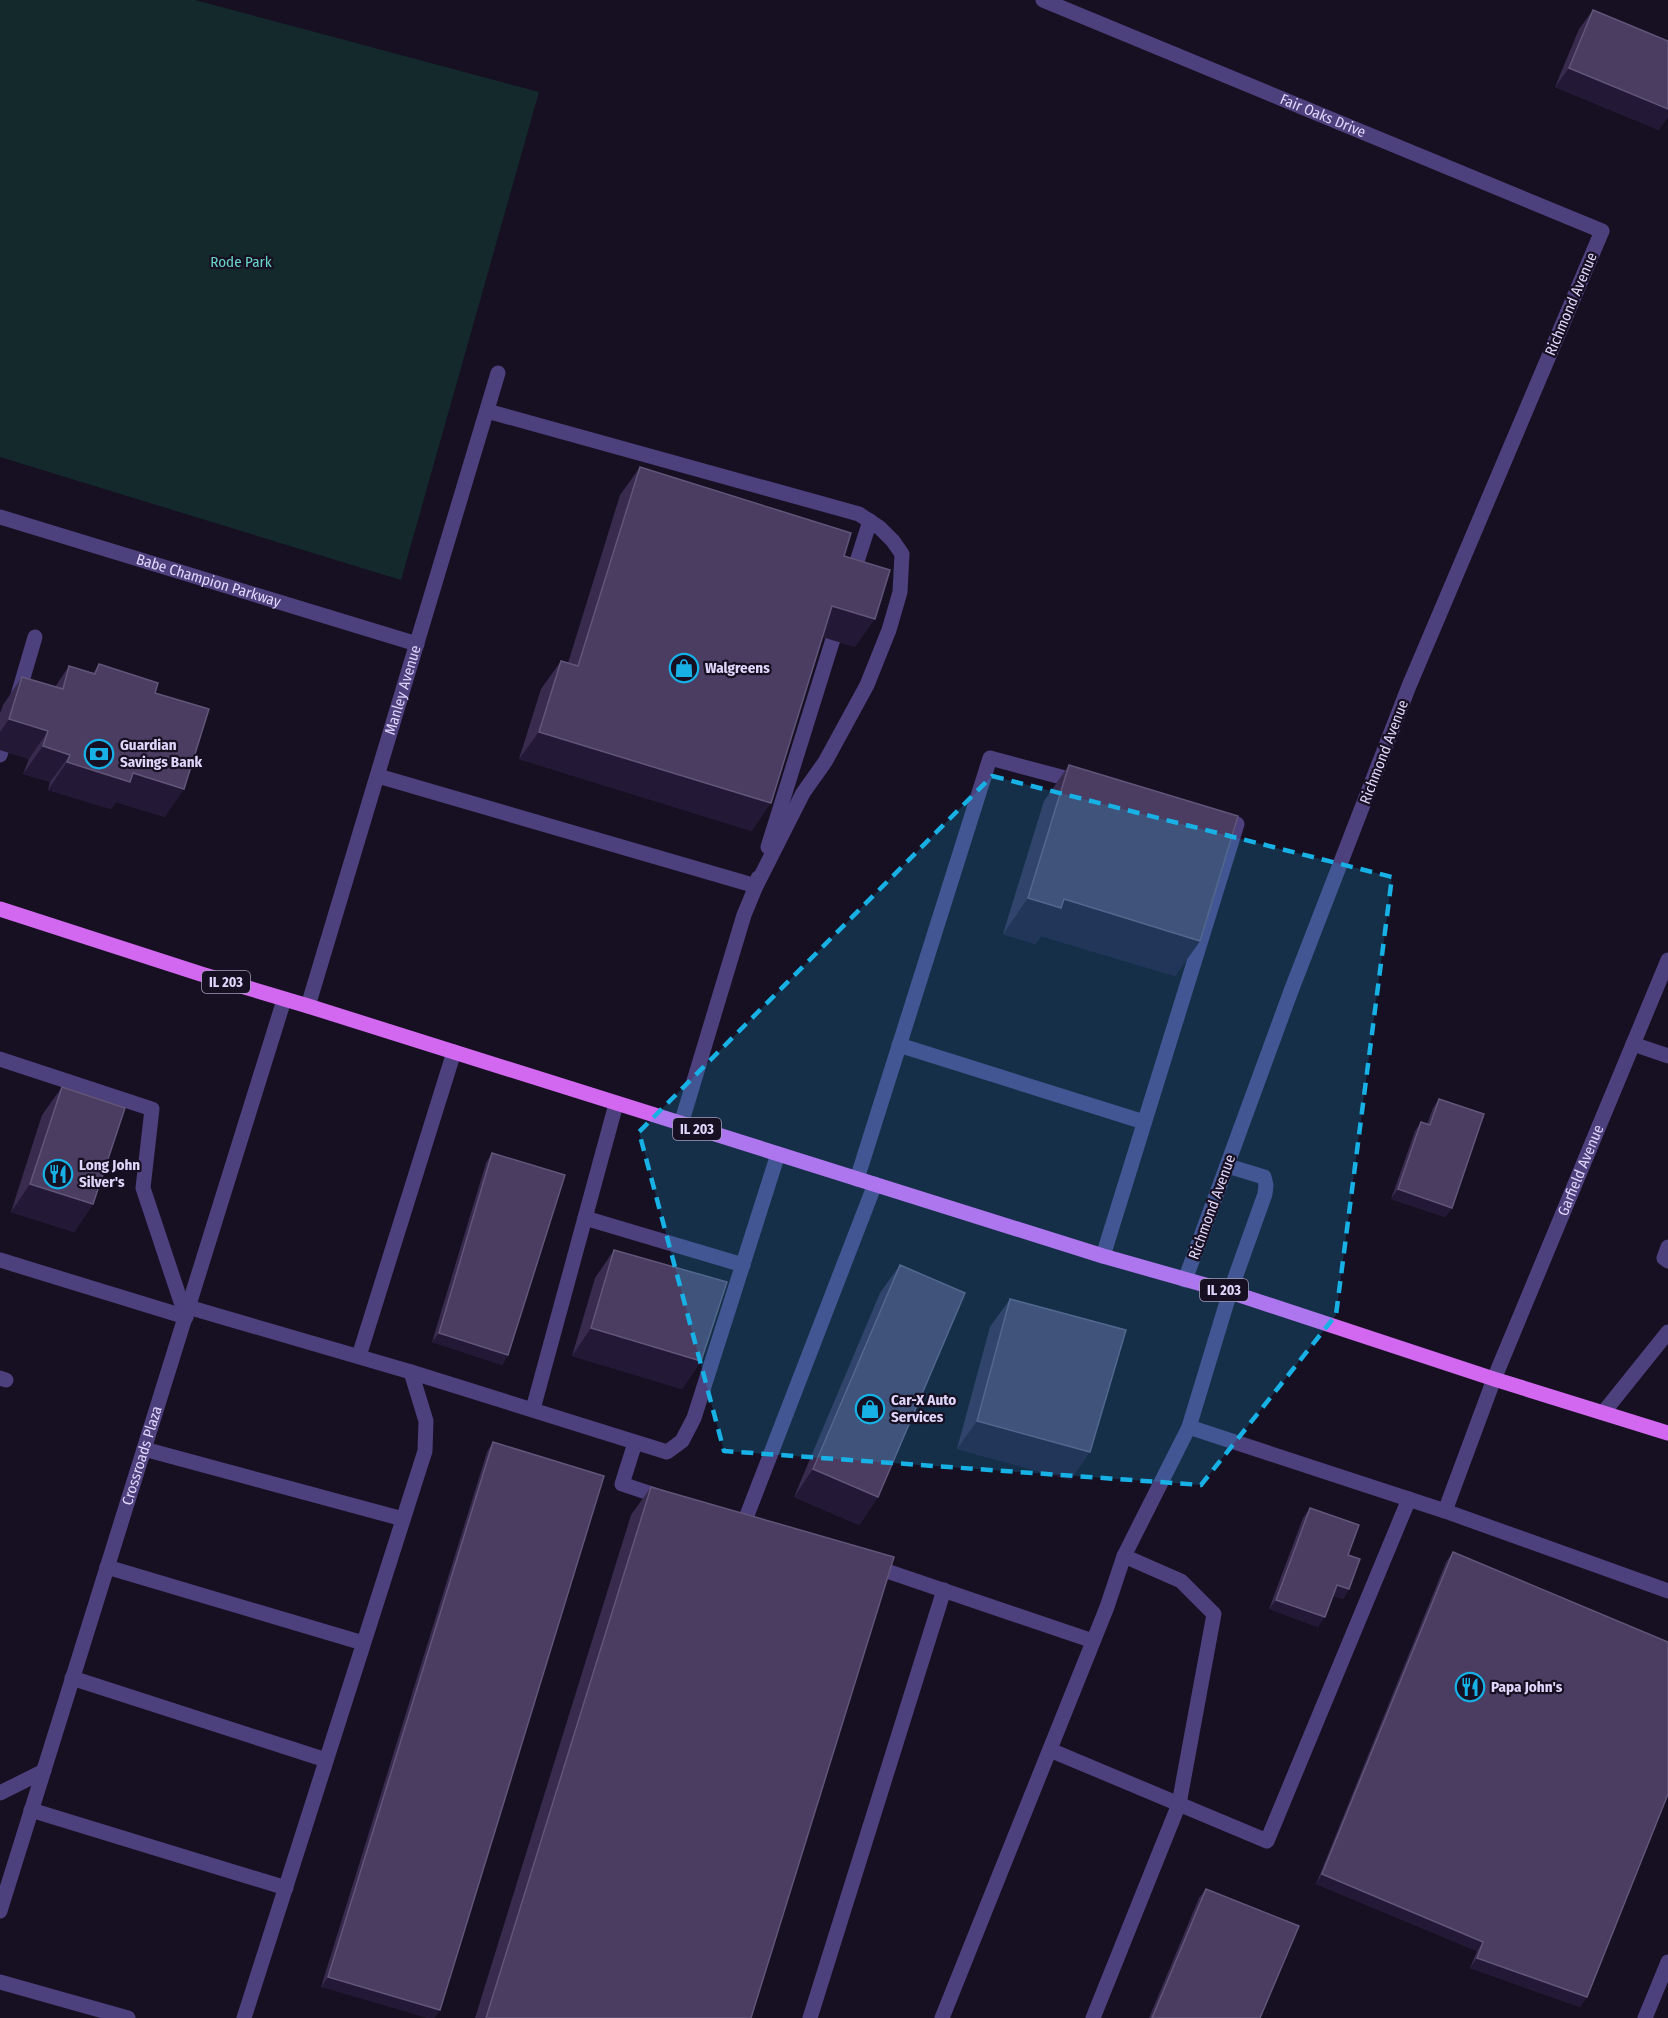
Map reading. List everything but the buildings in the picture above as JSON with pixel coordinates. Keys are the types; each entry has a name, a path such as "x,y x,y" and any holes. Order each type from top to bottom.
{"main road":[{"name":"IL 203","path":"0,909 1103,1256 1230,1292 1494,1379 1668,1433"}],"street":[{"name":"Fair Oaks Drive","path":"1043,0 1602,231"},
{"name":"Richmond Avenue","path":"1185,1280 1291,991 1409,686 1602,231"},
{"name":"Manley Avenue","path":"309,1006 498,373"},
{"path":"487,411 859,514 893,541 902,554 900,592 889,630 867,685 825,762 803,793 756,886 744,915 681,1124"},
{"name":"Babe Champion Parkway","path":"0,517 417,644"},
{"path":"756,886 870,521"},
{"path":"0,755 35,638"},
{"path":"857,1179 990,758 1091,785"},
{"path":"378,776 756,886"},
{"path":"1103,1256 1237,824 1203,815"},
{"name":"Garfield Avenue","path":"1444,1511 1494,1379 1668,960"},
{"name":"Crossroads Plaza","path":"0,1911 284,1000"},
{"path":"1633,1044 1668,1056"},
{"path":"899,1045 1144,1122"},
{"path":"358,1356 454,1052"},
{"path":"0,1059 152,1109 143,1188 187,1312"},
{"path":"533,1409 616,1104"},
{"path":"0,1260 358,1356 667,1452 682,1441 694,1418 778,1154"},
{"path":"942,2018 1093,1641 1124,1556 1189,1427 1230,1292 1265,1194 1264,1177 1228,1166"},
{"path":"744,1523 875,1184"},
{"path":"585,1218 743,1265"},
{"path":"1668,1247 1664,1258 1668,1261"},
{"path":"1603,1413 1668,1332"},
{"path":"244,2018 425,1450 426,1421 411,1372"},
{"path":"1189,1427 1409,1499 1668,1591"},
{"path":"635,1443 622,1484 678,1502"},
{"path":"144,1449 403,1519"},
{"path":"1050,1750 1267,1841 1409,1499"},
{"path":"1093,2018 1179,1804 1214,1614 1181,1581 1124,1556"},
{"path":"855,1560 1093,1641"},
{"path":"107,1567 363,1642"},
{"path":"810,2018 944,1590"},
{"path":"72,1678 326,1761"},
{"path":"0,1793 44,1771"},
{"path":"31,1810 285,1888"},
{"path":"1645,2018 1668,1962"},
{"path":"0,1982 86,2012 129,2018"}],"highlighted area":[{"path":"992,776 1392,877 1336,1315 1201,1485 724,1451 639,1132"}],"green space":[{"name":"Rode Park","path":"0,0 195,0 539,92 401,580 0,457"}],"place":[{"name":"Walgreens","path":"684,668"},
{"name":"Guardian Savings Bank","path":"99,754"},
{"name":"Long John Silver's","path":"58,1174"},
{"name":"Car-X Auto Services","path":"870,1409"},
{"name":"Papa John's","path":"1470,1687"}]}
